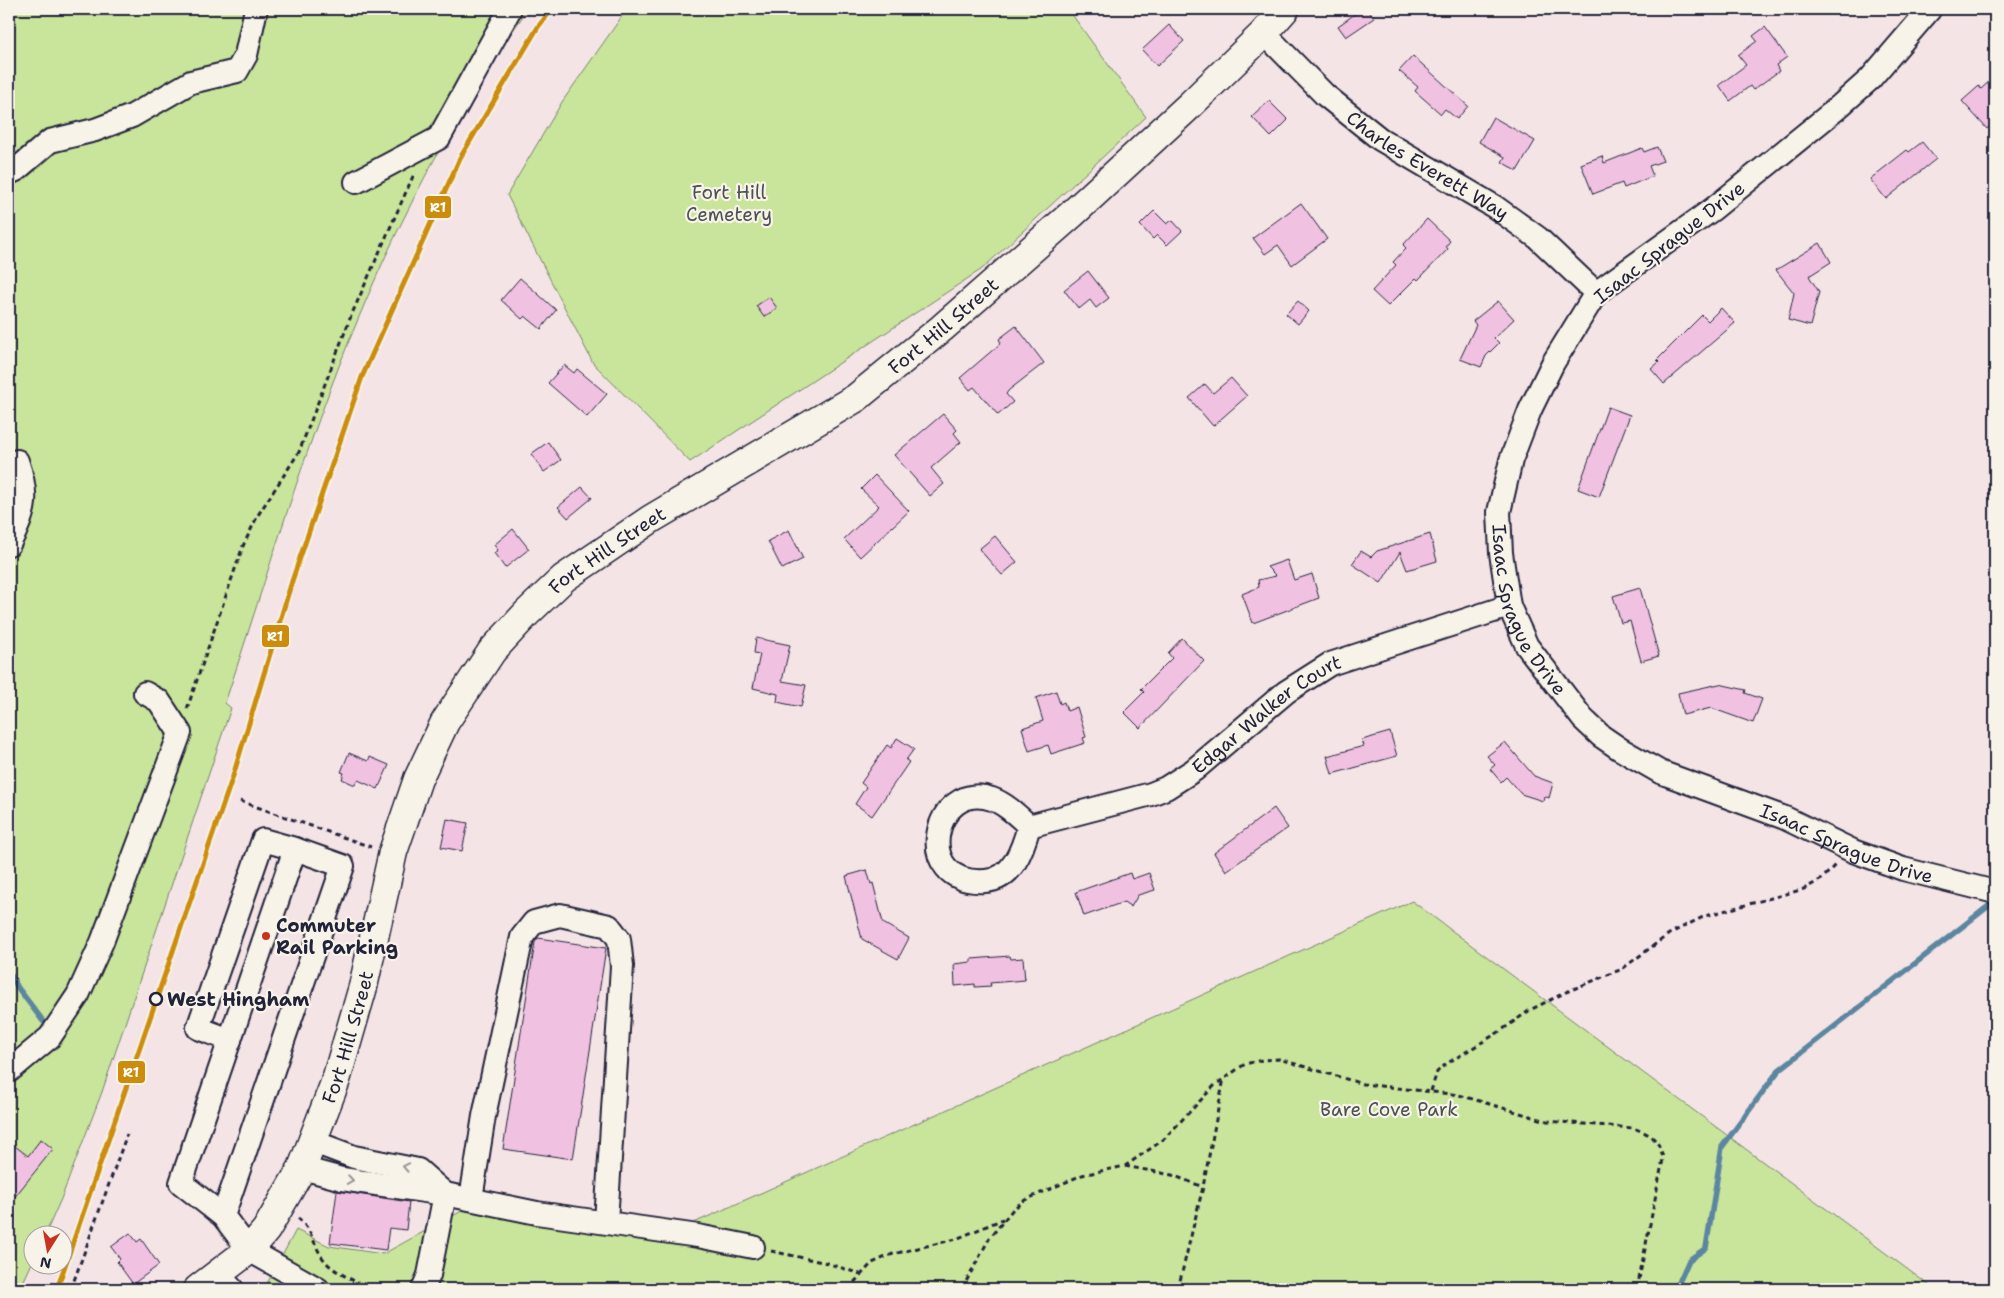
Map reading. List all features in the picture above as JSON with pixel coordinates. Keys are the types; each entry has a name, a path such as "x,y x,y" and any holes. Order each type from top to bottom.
{"main road":[{"name":"Fort Hill Street","path":"217,1284 266,1230 281,1207 314,1142 336,1080 364,987 393,852 418,780 446,722 492,651 527,613 564,578 651,518 856,398 942,328 1072,214 1264,33 1285,9"}],"street":[{"path":"9,173 16,170 50,141 95,130 132,116 191,82 236,71 246,55 256,9"},
{"path":"356,182 439,138 510,9"},
{"name":"Isaac Sprague Drive","path":"1930,9 1870,78 1834,111 1713,209 1596,293 1552,363 1530,410 1511,460 1499,512 1501,553 1509,606 1518,628 1540,664 1583,719 1607,741 1660,772 1785,818 1845,847 1903,869 1995,892"},
{"name":"Charles Everett Way","path":"1264,33 1325,95 1380,138 1495,207 1538,238 1596,293"},
{"path":"9,544 24,510 26,494 17,461"},
{"name":"Edgar Walker Court","path":"1029,826 1126,802 1166,788 1194,770 1286,692 1330,664 1509,606"},
{"path":"9,1071 50,1037 78,995 102,942 180,733 159,701 145,693"},
{"path":"223,1216 343,866 263,840 198,1028 230,1040"},
{"path":"295,849 181,1183 223,1216 249,1250 318,1289"},
{"path":"471,1199 484,1116 522,937 534,922 560,915 609,926 619,939 622,966 606,1222"},
{"path":"216,975 249,985"},
{"path":"314,1142 354,1157 418,1170 445,1194"},
{"path":"302,1168 342,1179 445,1194 537,1213 606,1222 753,1247"},
{"path":"424,1289 429,1276 445,1194"}],"path":[{"path":"180,733 243,546 258,515 299,452 350,316 415,172"},
{"path":"240,801 366,845 393,852"},
{"path":"1431,1090 1437,1072 1446,1064 1499,1032 1530,1010 1566,992 1622,969 1669,934 1705,916 1804,889 1822,879 1834,867 1845,847"},
{"path":"1125,1166 1163,1140 1224,1077 1245,1064 1262,1060 1279,1059 1362,1084 1394,1089 1431,1090 1459,1095 1547,1121 1633,1128 1647,1132 1658,1141 1663,1159 1637,1289"},
{"path":"1178,1289 1203,1187 1224,1077"},
{"path":"71,1289 127,1134"},
{"path":"962,1289 989,1239 1004,1219 1025,1200 1082,1174 1125,1166 1172,1175 1203,1187"},
{"path":"281,1207 308,1227 316,1247 328,1264 369,1289"},
{"path":"848,1289 872,1263 893,1254 956,1239 1004,1219"},
{"path":"753,1247 827,1263 860,1274"}],"green space":[{"path":"9,9 528,9 479,82 435,158 414,197 359,317 322,412 272,557 225,703 231,708 102,1092 49,1226 22,1226 22,1276 26,1276 20,1289 9,1289"},
{"name":"Fort Hill Cemetery","path":"627,9 1068,9 1146,117 982,269 690,462 593,363 507,195 562,102"},
{"name":"Bare Cove Park","path":"1412,901 1934,1289 264,1289 296,1230 329,1246 383,1254 491,1195 676,1231"}],"building":[{"path":"1362,9 1367,9 1374,18 1346,37 1338,26"},
{"path":"1169,25 1184,41 1157,66 1142,50"},
{"path":"1765,27 1787,57 1776,65 1779,71 1753,90 1750,86 1730,101 1719,85 1746,65 1738,55 1757,41 1753,36"},
{"path":"1413,56 1468,106 1457,119 1445,109 1441,114 1415,91 1418,87 1399,71"},
{"path":"1995,76 1995,121 1987,129 1962,101 1979,86 1981,89"},
{"path":"1269,101 1288,120 1271,137 1252,117"},
{"path":"1493,117 1535,141 1517,171 1502,162 1505,157 1479,142"},
{"path":"1922,142 1936,159 1886,199 1870,179 1907,150 1909,152"},
{"path":"1657,147 1663,161 1649,166 1653,176 1624,188 1622,183 1593,194 1581,164 1602,156 1604,163 1642,148 1644,152"},
{"path":"1301,203 1327,239 1292,265 1278,245 1265,254 1253,238"},
{"path":"1154,211 1167,224 1172,220 1182,231 1167,245 1157,235 1153,239 1140,225"},
{"path":"1427,219 1450,241 1446,246 1448,249 1418,280 1416,278 1388,306 1372,291 1396,265 1393,262 1406,248 1403,245"},
{"path":"1820,243 1831,262 1809,276 1819,292 1810,326 1788,320 1794,293 1776,270"},
{"path":"1088,271 1109,298 1096,308 1090,300 1079,309 1064,290"},
{"path":"520,278 556,310 541,329 525,316 522,319 501,300"},
{"path":"769,297 777,308 764,317 756,306"},
{"path":"1298,301 1309,311 1298,324 1286,314"},
{"path":"1498,301 1514,319 1494,338 1499,343 1486,356 1481,367 1460,359 1476,325 1473,321"},
{"path":"1721,308 1735,323 1664,384 1651,369 1659,362 1657,360 1702,315 1708,321"},
{"path":"1016,326 1044,363 1009,390 1006,394 1013,402 998,415 974,387 970,390 960,378 1001,343 999,339"},
{"path":"564,365 574,373 577,369 607,394 587,417 548,383"},
{"path":"1231,378 1247,396 1213,426 1189,398 1205,384 1213,393"},
{"path":"1608,407 1630,415 1599,497 1578,489"},
{"path":"943,414 957,430 954,433 961,442 931,468 944,484 930,496 894,455"},
{"path":"548,442 561,460 544,472 531,454"},
{"path":"875,475 909,511 860,557 844,539 879,506 861,489"},
{"path":"582,487 592,498 568,518 558,507"},
{"path":"513,529 529,549 505,568 494,553 498,550 494,545"},
{"path":"789,530 803,559 782,569 768,541"},
{"path":"1430,534 1437,561 1407,570 1400,552 1381,583 1352,564 1361,551 1371,557 1377,551"},
{"path":"995,536 1017,562 1002,575 979,549"},
{"path":"1287,560 1294,580 1312,574 1319,598 1253,623 1242,594 1259,587 1258,580 1276,576 1267,567"},
{"path":"1640,588 1659,656 1641,661 1630,621 1621,623 1613,596"},
{"path":"756,638 790,645 782,681 806,685 801,707 777,702 778,694 753,688 760,654 754,653"},
{"path":"1182,638 1204,661 1140,728 1124,712 1144,692 1141,689 1172,658 1168,653"},
{"path":"1719,684 1746,690 1745,693 1762,699 1753,723 1711,708 1683,715 1678,693"},
{"path":"1056,691 1060,704 1064,702 1067,711 1077,707 1086,737 1083,738 1085,743 1051,754 1048,745 1029,751 1022,728 1043,721 1036,698"},
{"path":"1390,732 1397,756 1332,774 1327,756 1364,746 1362,740"},
{"path":"897,738 914,749 906,760 909,762 872,816 855,804 866,787 861,783 887,745 891,748"},
{"path":"1505,742 1534,776 1553,783 1549,798 1544,796 1543,801 1521,794 1506,777 1501,782 1490,769 1495,765 1487,756"},
{"path":"349,753 368,761 370,757 389,765 378,789 358,780 355,785 342,779 344,773 341,772"},
{"path":"1274,808 1288,828 1226,871 1214,853"},
{"path":"447,819 468,823 462,851 441,847"},
{"path":"867,870 871,884 873,883 883,923 909,938 898,959 862,939 846,876"},
{"path":"1130,873 1132,879 1149,873 1155,890 1138,895 1131,907 1124,902 1084,916 1076,892"},
{"path":"538,938 606,948 573,1159 503,1149 535,942"},
{"path":"1010,956 1011,959 1023,958 1025,980 990,983 991,986 975,987 975,984 955,986 954,964 971,962 971,959"},
{"path":"41,1139 53,1149 9,1204 9,1154 15,1146 28,1156"},
{"path":"337,1191 409,1202 406,1230 389,1228 386,1250 330,1243"},
{"path":"130,1233 137,1242 141,1239 159,1265 133,1284 117,1262 120,1259 111,1247"}],"waterway":[{"path":"1676,1289 1689,1260 1706,1248 1722,1147 1779,1070 1995,901"},
{"path":"9,971 18,988 43,1021"}],"transit line":[{"name":"R1","path":"57,1289 233,776 292,581 362,377 460,158 538,27 552,9"}],"place":[{"name":"Commuter Rail Parking","path":"266,936"},
{"name":"West Hingham","path":"156,999"}]}
